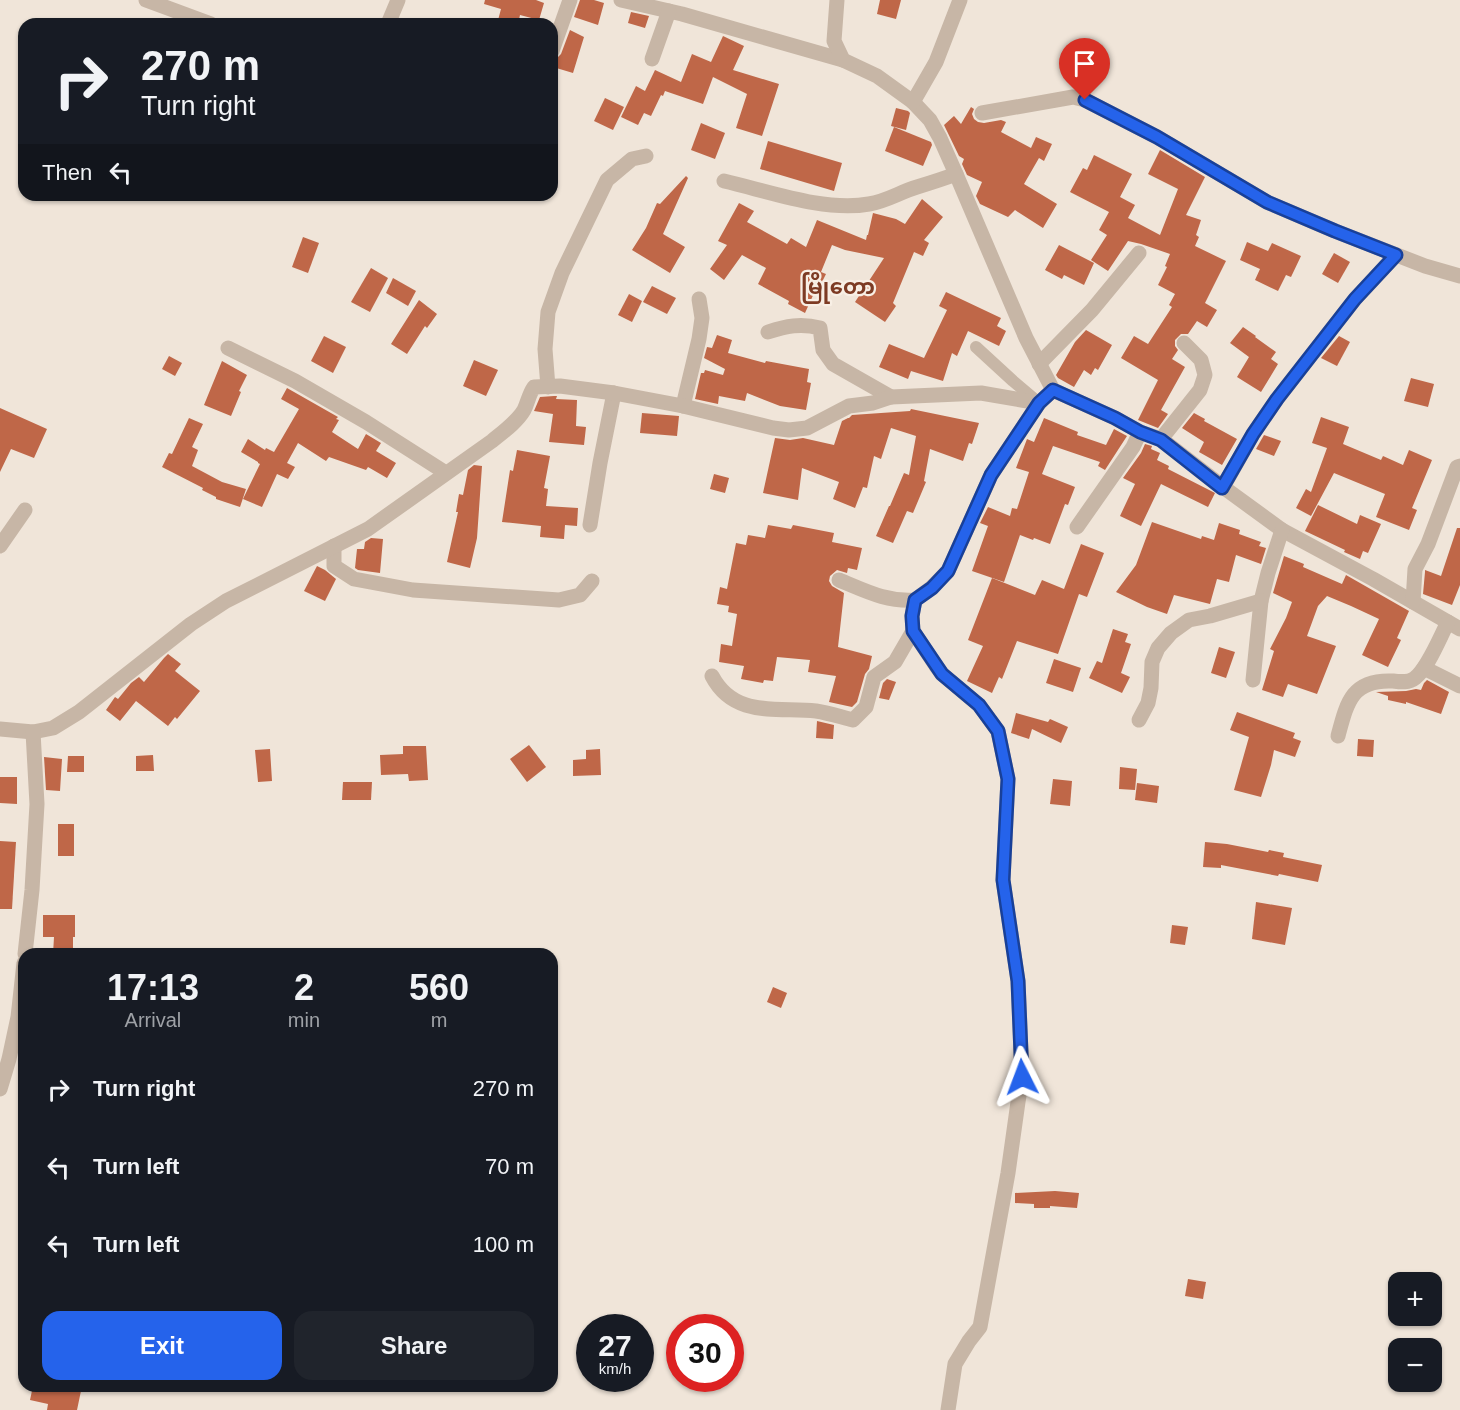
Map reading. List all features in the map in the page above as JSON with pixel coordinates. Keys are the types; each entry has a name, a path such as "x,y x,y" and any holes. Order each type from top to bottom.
{"street":[{"path":"146,0 195,18"},
{"path":"390,18 398,0"},
{"path":"558,34 570,0"},
{"path":"621,0 679,8 843,60 877,76 913,102 930,120 940,138 1026,338 1053,390 1161,440 1222,488 1282,530 1454,626 1416,678 1408,682 1382,681 1359,689 1345,708 1338,736"},
{"path":"837,0 834,41 843,60"},
{"path":"913,102 936,62 960,0"},
{"path":"652,59 679,8"},
{"path":"982,113 1066,98 1085,100 1157,137 1267,202 1396,255 1460,276"},
{"path":"548,387 544,349 548,312 562,273 607,180 632,159 646,156"},
{"path":"724,181 814,203 840,206 868,204 891,198 956,174"},
{"path":"1039,364 1092,310 1139,253"},
{"path":"1222,488 1253,434 1277,399 1355,299 1396,255"},
{"path":"682,406 699,339 702,318 699,299"},
{"path":"768,332 788,326 820,328 824,350 833,364 891,397"},
{"path":"1161,440 1200,390 1205,375 1201,360 1184,343"},
{"path":"228,348 295,381 446,473"},
{"path":"0,729 33,732 53,728 79,712 191,624 226,601 368,529 510,426 524,410 534,387 560,386 614,393 789,430 807,428 849,406 873,403 891,397 981,393 1039,403"},
{"path":"839,580 882,597 901,601 915,600 932,588 948,571 991,475 1039,403 1053,390"},
{"path":"591,525 614,393"},
{"path":"1077,527 1133,447 1140,432"},
{"path":"1413,602 1415,569 1428,544 1451,478 1460,466"},
{"path":"0,546 25,510"},
{"path":"1253,680 1261,601 1282,530"},
{"path":"334,546 334,566 354,579 413,590 560,600 580,595 592,581"},
{"path":"915,600 912,616 913,631 942,674 979,705 998,731 1008,779 1003,880 1018,981 1022,1056 1022,1077 1008,1173 980,1328 955,1364 948,1410"},
{"path":"1139,720 1148,703 1152,662 1158,648 1171,633 1189,620 1261,601"},
{"path":"712,676 718,688 742,705 775,710 817,711 853,720 866,707 874,677 895,662 913,631"},
{"path":"1424,668 1460,686"},
{"path":"26,948 37,804 33,732"},
{"path":"0,1089 18,1017"}],"lane":[{"path":"976,347 1039,403"}],"building":[{"path":"485,0 536,0 544,3 540,18 520,15 519,18 499,18 501,9 484,4"},
{"path":"580,0 604,3 598,25 574,17"},
{"path":"880,0 901,0 896,19 877,14"},
{"path":"631,12 649,16 645,28 628,23"},
{"path":"570,30 584,37 573,73 558,68 558,57"},
{"path":"723,36 744,46 733,70 779,84 762,136 736,128 747,94 713,77 703,104 665,91 651,116 644,113 638,125 621,117 636,86 645,91 655,70 681,82 692,54 711,62"},
{"path":"605,98 624,107 613,130 594,121"},
{"path":"971,107 974,109 972,114 974,119 978,122 1001,120 1006,122 1001,132 1031,148 1036,137 1052,144 1044,161 1039,158 1024,184 1057,204 1043,228 1015,210 1008,217 980,204 976,196 982,182 967,175 962,164 964,159 959,156 944,125 954,116 961,124"},
{"path":"896,108 910,113 906,130 891,126"},
{"path":"701,123 725,133 715,159 691,150"},
{"path":"894,127 931,142 932,145 923,166 885,151"},
{"path":"768,141 842,163 834,191 760,169"},
{"path":"1160,150 1205,177 1186,215 1201,220 1196,235 1199,237 1195,246 1226,261 1205,303 1217,310 1207,327 1197,321 1188,334 1181,334 1175,340 1178,350 1172,359 1185,367 1161,410 1168,414 1158,428 1138,420 1158,380 1121,358 1134,336 1148,344 1172,307 1169,305 1175,294 1158,285 1167,267 1165,266 1170,254 1128,241 1108,271 1091,260 1107,235 1099,230 1109,212 1070,192 1083,168 1087,170 1094,155 1132,174 1120,197 1135,205 1128,218 1160,235 1178,189 1148,174"},
{"path":"686,176 688,178 663,234 685,247 670,273 632,250 646,228 657,203 660,204"},
{"path":"922,199 943,217 924,240 929,243 923,256 914,252 893,303 896,306 885,322 855,302 884,258 832,245 821,272 826,274 805,313 788,304 789,301 758,284 766,268 742,255 724,280 710,269 727,245 718,241 739,203 754,211 747,222 787,244 791,238 806,247 817,220 866,240 873,213 896,219 905,224"},
{"path":"303,237 319,243 308,273 292,267"},
{"path":"1247,242 1268,251 1272,243 1301,256 1291,277 1286,275 1278,291 1255,280 1260,269 1240,260"},
{"path":"1059,245 1094,263 1084,285 1064,275 1062,279 1045,270"},
{"path":"1334,253 1350,262 1338,283 1322,274"},
{"path":"371,268 388,278 370,312 351,302"},
{"path":"393,278 416,291 408,306 386,293"},
{"path":"652,286 676,298 667,314 643,302"},
{"path":"946,292 1001,318 997,326 1006,331 999,346 968,331 957,356 952,353 943,381 911,371 908,379 879,367 889,344 924,358 947,310 939,306"},
{"path":"629,294 642,301 632,322 618,315"},
{"path":"419,300 437,314 427,328 425,326 407,354 391,344"},
{"path":"1243,327 1276,352 1271,359 1278,364 1261,392 1237,377 1249,357 1230,343"},
{"path":"1086,330 1112,345 1098,370 1095,368 1091,375 1084,370 1074,387 1056,375 1075,342"},
{"path":"717,335 732,340 728,353 765,363 766,361 809,369 807,382 811,383 806,410 780,406 747,393 745,401 719,396 718,404 695,399 701,373 705,370 723,375 725,369 704,358 707,347 712,348"},
{"path":"324,336 346,347 333,373 311,361"},
{"path":"1339,336 1350,342 1337,366 1321,358"},
{"path":"169,356 182,363 175,376 162,369"},
{"path":"474,360 498,370 486,396 463,386"},
{"path":"222,361 247,375 231,416 204,405"},
{"path":"1411,378 1434,384 1428,407 1404,401"},
{"path":"287,388 338,417 336,419 339,420 332,432 358,449 366,434 381,443 376,451 396,463 387,478 368,467 366,470 329,457 326,461 298,443 287,463 295,467 288,479 277,474 262,507 243,499 260,464 241,452 248,439 265,450 266,448 274,452 299,409 281,399"},
{"path":"557,396 556,399 577,400 576,426 586,427 584,445 549,442 553,414 534,411 540,397"},
{"path":"0,408 47,429 34,458 11,449 0,472"},
{"path":"911,409 979,423 963,461 930,449 924,481 926,482 913,513 907,511 893,543 876,536 904,473 909,475 916,436 891,428 881,459 874,456 867,488 863,487 855,508 833,499 839,482 802,468 798,500 763,493 775,438 790,440 803,438 834,445 842,421 852,415 910,411"},
{"path":"642,413 679,416 677,436 640,433"},
{"path":"1194,413 1237,439 1222,465 1199,452 1204,442 1182,428"},
{"path":"1321,417 1349,427 1343,444 1381,460 1383,456 1403,465 1409,450 1432,460 1412,508 1417,510 1409,530 1376,517 1385,494 1334,473 1311,516 1296,508 1306,489 1311,492 1327,448 1312,443"},
{"path":"189,418 203,424 192,447 198,450 192,466 222,482 246,489 240,507 216,499 202,490 203,488 162,467 169,453 172,454"},
{"path":"1044,418 1078,432 1077,435 1106,445 1114,429 1127,436 1105,470 1098,466 1100,462 1053,446 1042,474 1075,487 1068,505 1065,504 1050,544 1020,535 1004,582 972,571 988,526 980,523 988,507 1010,516 1012,508 1017,509 1029,472 1016,468 1027,439 1034,442"},
{"path":"1264,435 1281,441 1274,456 1256,449"},
{"path":"1145,444 1152,446 1151,449 1160,453 1157,460 1169,466 1168,469 1215,493 1208,507 1161,484 1141,526 1120,516 1135,484 1123,478"},
{"path":"517,450 550,456 544,488 548,489 546,506 578,508 577,526 565,525 564,539 540,537 541,526 502,522 510,470 513,471"},
{"path":"474,465 482,466 477,538 470,568 447,562 458,512 456,512 459,494 463,495 468,470"},
{"path":"714,474 729,478 725,493 710,489"},
{"path":"1318,505 1357,524 1360,515 1381,524 1368,553 1363,551 1360,559 1305,531"},
{"path":"1152,522 1201,539 1202,536 1214,540 1219,523 1240,530 1239,534 1261,542 1259,546 1266,548 1261,564 1236,555 1229,582 1217,579 1210,604 1174,595 1167,614 1116,592 1136,565"},
{"path":"768,525 791,529 793,525 834,533 832,542 862,548 857,570 848,568 847,573 837,570 830,576 829,581 832,586 844,593 838,647 872,656 857,702 852,707 829,702 836,676 808,672 810,660 777,657 773,681 764,680 763,683 741,679 744,666 719,662 721,644 732,646 737,614 728,612 729,606 717,604 720,587 727,589 736,543 746,545 748,535 765,538"},
{"path":"1457,528 1460,528 1460,585 1452,605 1423,594 1425,570 1441,576"},
{"path":"371,538 383,539 380,573 355,568 357,549 364,549 365,542"},
{"path":"1081,544 1104,553 1087,597 1079,594 1058,654 1017,641 1002,679 999,677 992,693 967,681 983,646 968,640 992,578 1035,595 1042,580 1064,589"},
{"path":"1284,556 1342,584 1346,575 1409,611 1397,638 1401,640 1388,667 1362,655 1379,619 1327,596 1318,606 1307,636 1336,646 1317,694 1288,684 1283,697 1262,690 1274,651 1270,649 1292,602 1273,593"},
{"path":"317,566 336,579 325,601 304,591"},
{"path":"1113,629 1128,634 1125,642 1131,644 1121,673 1130,677 1122,693 1089,678 1097,661 1102,663"},
{"path":"1219,647 1235,652 1226,678 1211,673"},
{"path":"168,654 181,664 175,671 200,691 177,719 175,717 168,726 136,701 120,721 106,710 115,697 118,699 139,677 144,682"},
{"path":"1054,659 1081,668 1073,692 1046,683"},
{"path":"887,679 896,682 889,700 879,698 883,683"},
{"path":"1427,680 1449,692 1441,714 1406,702 1406,704 1388,700 1388,696 1376,692 1421,690"},
{"path":"1237,712 1295,733 1293,738 1301,741 1295,757 1274,750 1261,797 1234,790 1249,737 1230,730"},
{"path":"1016,713 1048,722 1050,719 1068,727 1061,743 1032,729 1029,739 1011,733"},
{"path":"817,721 834,725 833,739 816,738"},
{"path":"1358,739 1374,740 1373,757 1357,756"},
{"path":"529,745 546,767 527,782 510,759"},
{"path":"403,746 426,746 428,780 409,781 408,774 381,775 380,755 403,754"},
{"path":"270,749 272,781 258,782 255,750"},
{"path":"600,749 601,775 573,776 573,760 586,759 586,750"},
{"path":"153,755 154,771 136,771 136,756"},
{"path":"68,756 84,756 84,772 67,772"},
{"path":"44,757 62,759 60,791 46,790"},
{"path":"1120,767 1137,769 1135,790 1119,789"},
{"path":"0,777 17,777 17,804 0,803"},
{"path":"1053,779 1072,781 1070,806 1050,804"},
{"path":"343,782 372,782 371,800 342,800"},
{"path":"1137,783 1159,786 1157,803 1135,800"},
{"path":"58,824 74,824 74,856 58,856"},
{"path":"0,841 16,842 12,909 0,909"},
{"path":"1205,842 1268,852 1269,850 1284,853 1283,857 1322,865 1318,882 1221,865 1221,868 1203,867"},
{"path":"1256,902 1292,908 1285,945 1252,939"},
{"path":"43,915 75,915 73,948 53,948 54,937 43,937"},
{"path":"1172,925 1188,927 1185,945 1170,943"},
{"path":"773,987 787,993 781,1008 767,1002"},
{"path":"1055,1191 1079,1193 1077,1208 1050,1206 1050,1208 1034,1208 1034,1204 1015,1203 1015,1193"},
{"path":"1188,1279 1206,1282 1203,1299 1185,1296"},
{"path":"32,1392 81,1392 77,1410 47,1410 48,1404 30,1400"}],"district":[{"name":"မြိုတော","path":"838,286"}],"route":[{"path":"1022,1077 1018,981 1003,880 1008,779 998,731 979,705 942,674 913,631 912,616 915,600 932,588 948,571 991,475 1039,403 1053,390 1161,440 1222,488 1253,434 1306,360 1355,299 1396,255 1267,202 1157,137 1085,100"}]}
